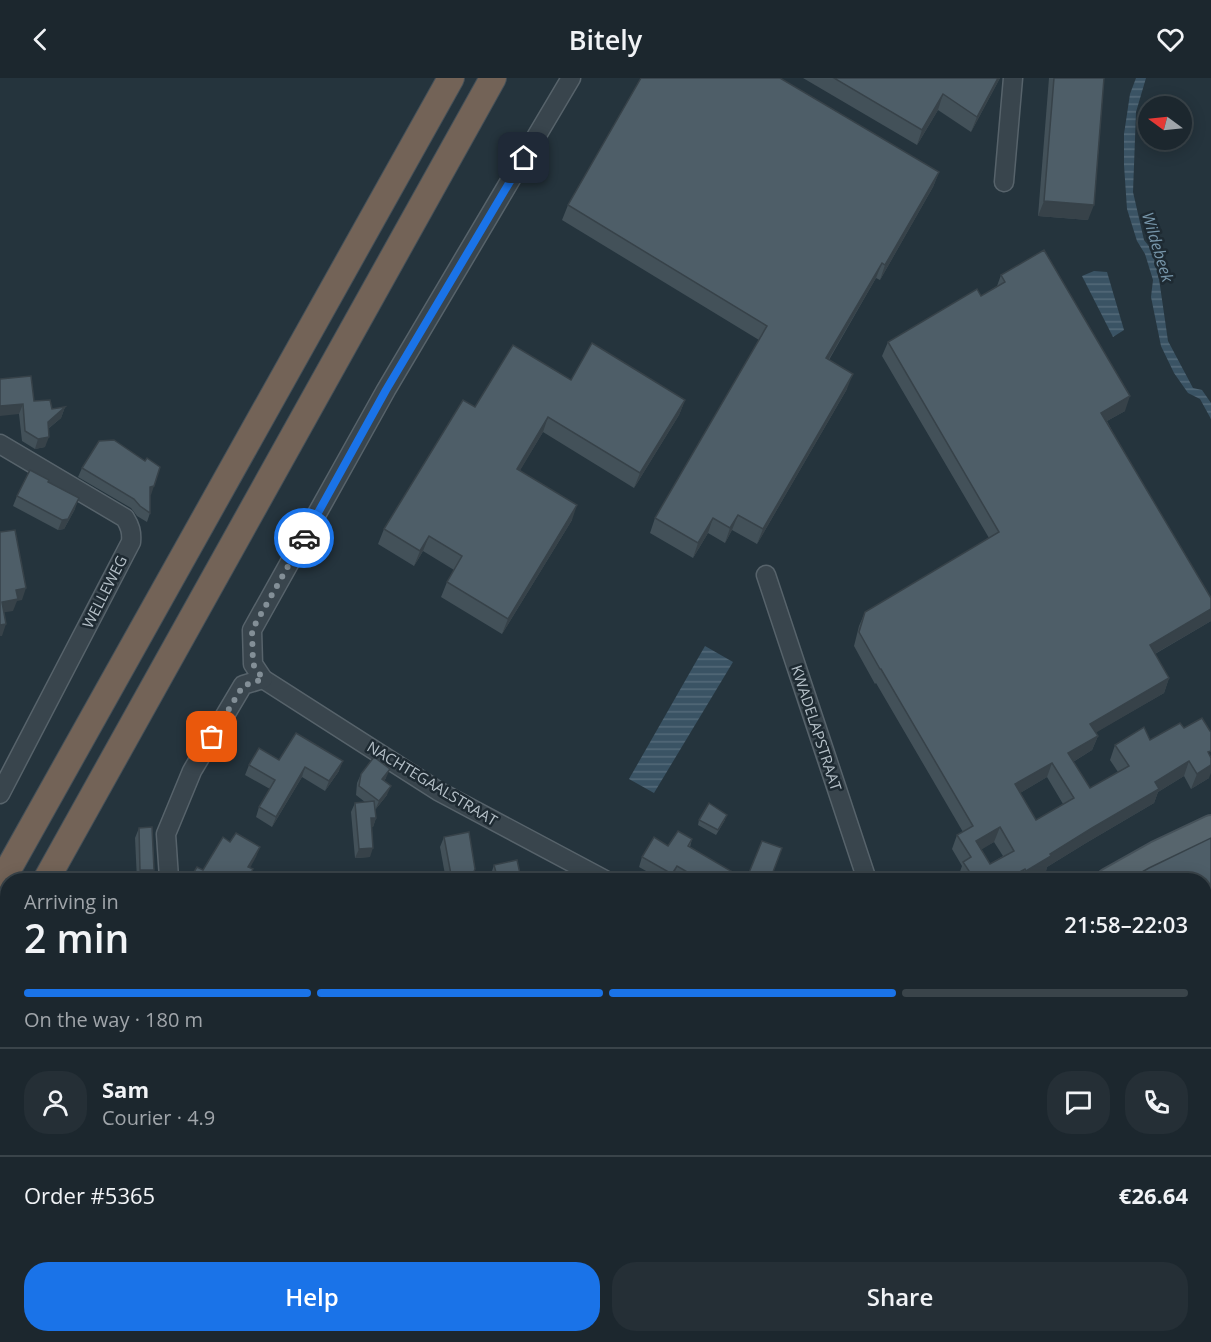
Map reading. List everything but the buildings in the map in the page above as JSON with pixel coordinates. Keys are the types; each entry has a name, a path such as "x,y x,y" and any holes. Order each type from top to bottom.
{"highway":[{"path":"7,873 451,78"},
{"path":"50,873 493,78"}],"main road":[{"path":"1120,873 1211,827"}],"street":[{"path":"169,873 166,834 192,771 243,686 263,679 253,664 252,630 386,390 571,78"},
{"path":"1004,182 1013,78"},
{"name":"WELLEWEG","path":"0,444 125,518 132,533 131,542 0,794"},
{"name":"KWADELAPSTRAAT","path":"766,575 865,873"},
{"name":"NACHTEGAALSTRAAT","path":"263,679 438,791 592,873"}],"water":[{"path":"1136,78 1146,78 1141,96 1138,96 1136,112 1133,192 1144,240 1151,249 1158,272 1168,341 1193,388 1202,390 1211,403 1211,419 1200,399 1188,393 1174,373 1161,346 1151,297 1153,280 1127,209 1124,134 1130,94"},
{"path":"1094,271 1107,272 1124,330 1113,337 1082,276"},
{"path":"705,646 733,662 654,793 629,779"}],"way so far":[{"path":"212,737 243,686 263,679 253,664 252,630 304,538"}],"route":[{"path":"304,538 386,390 524,158"}],"water label":[{"name":"Wildebeek","path":"1158,247"}]}
